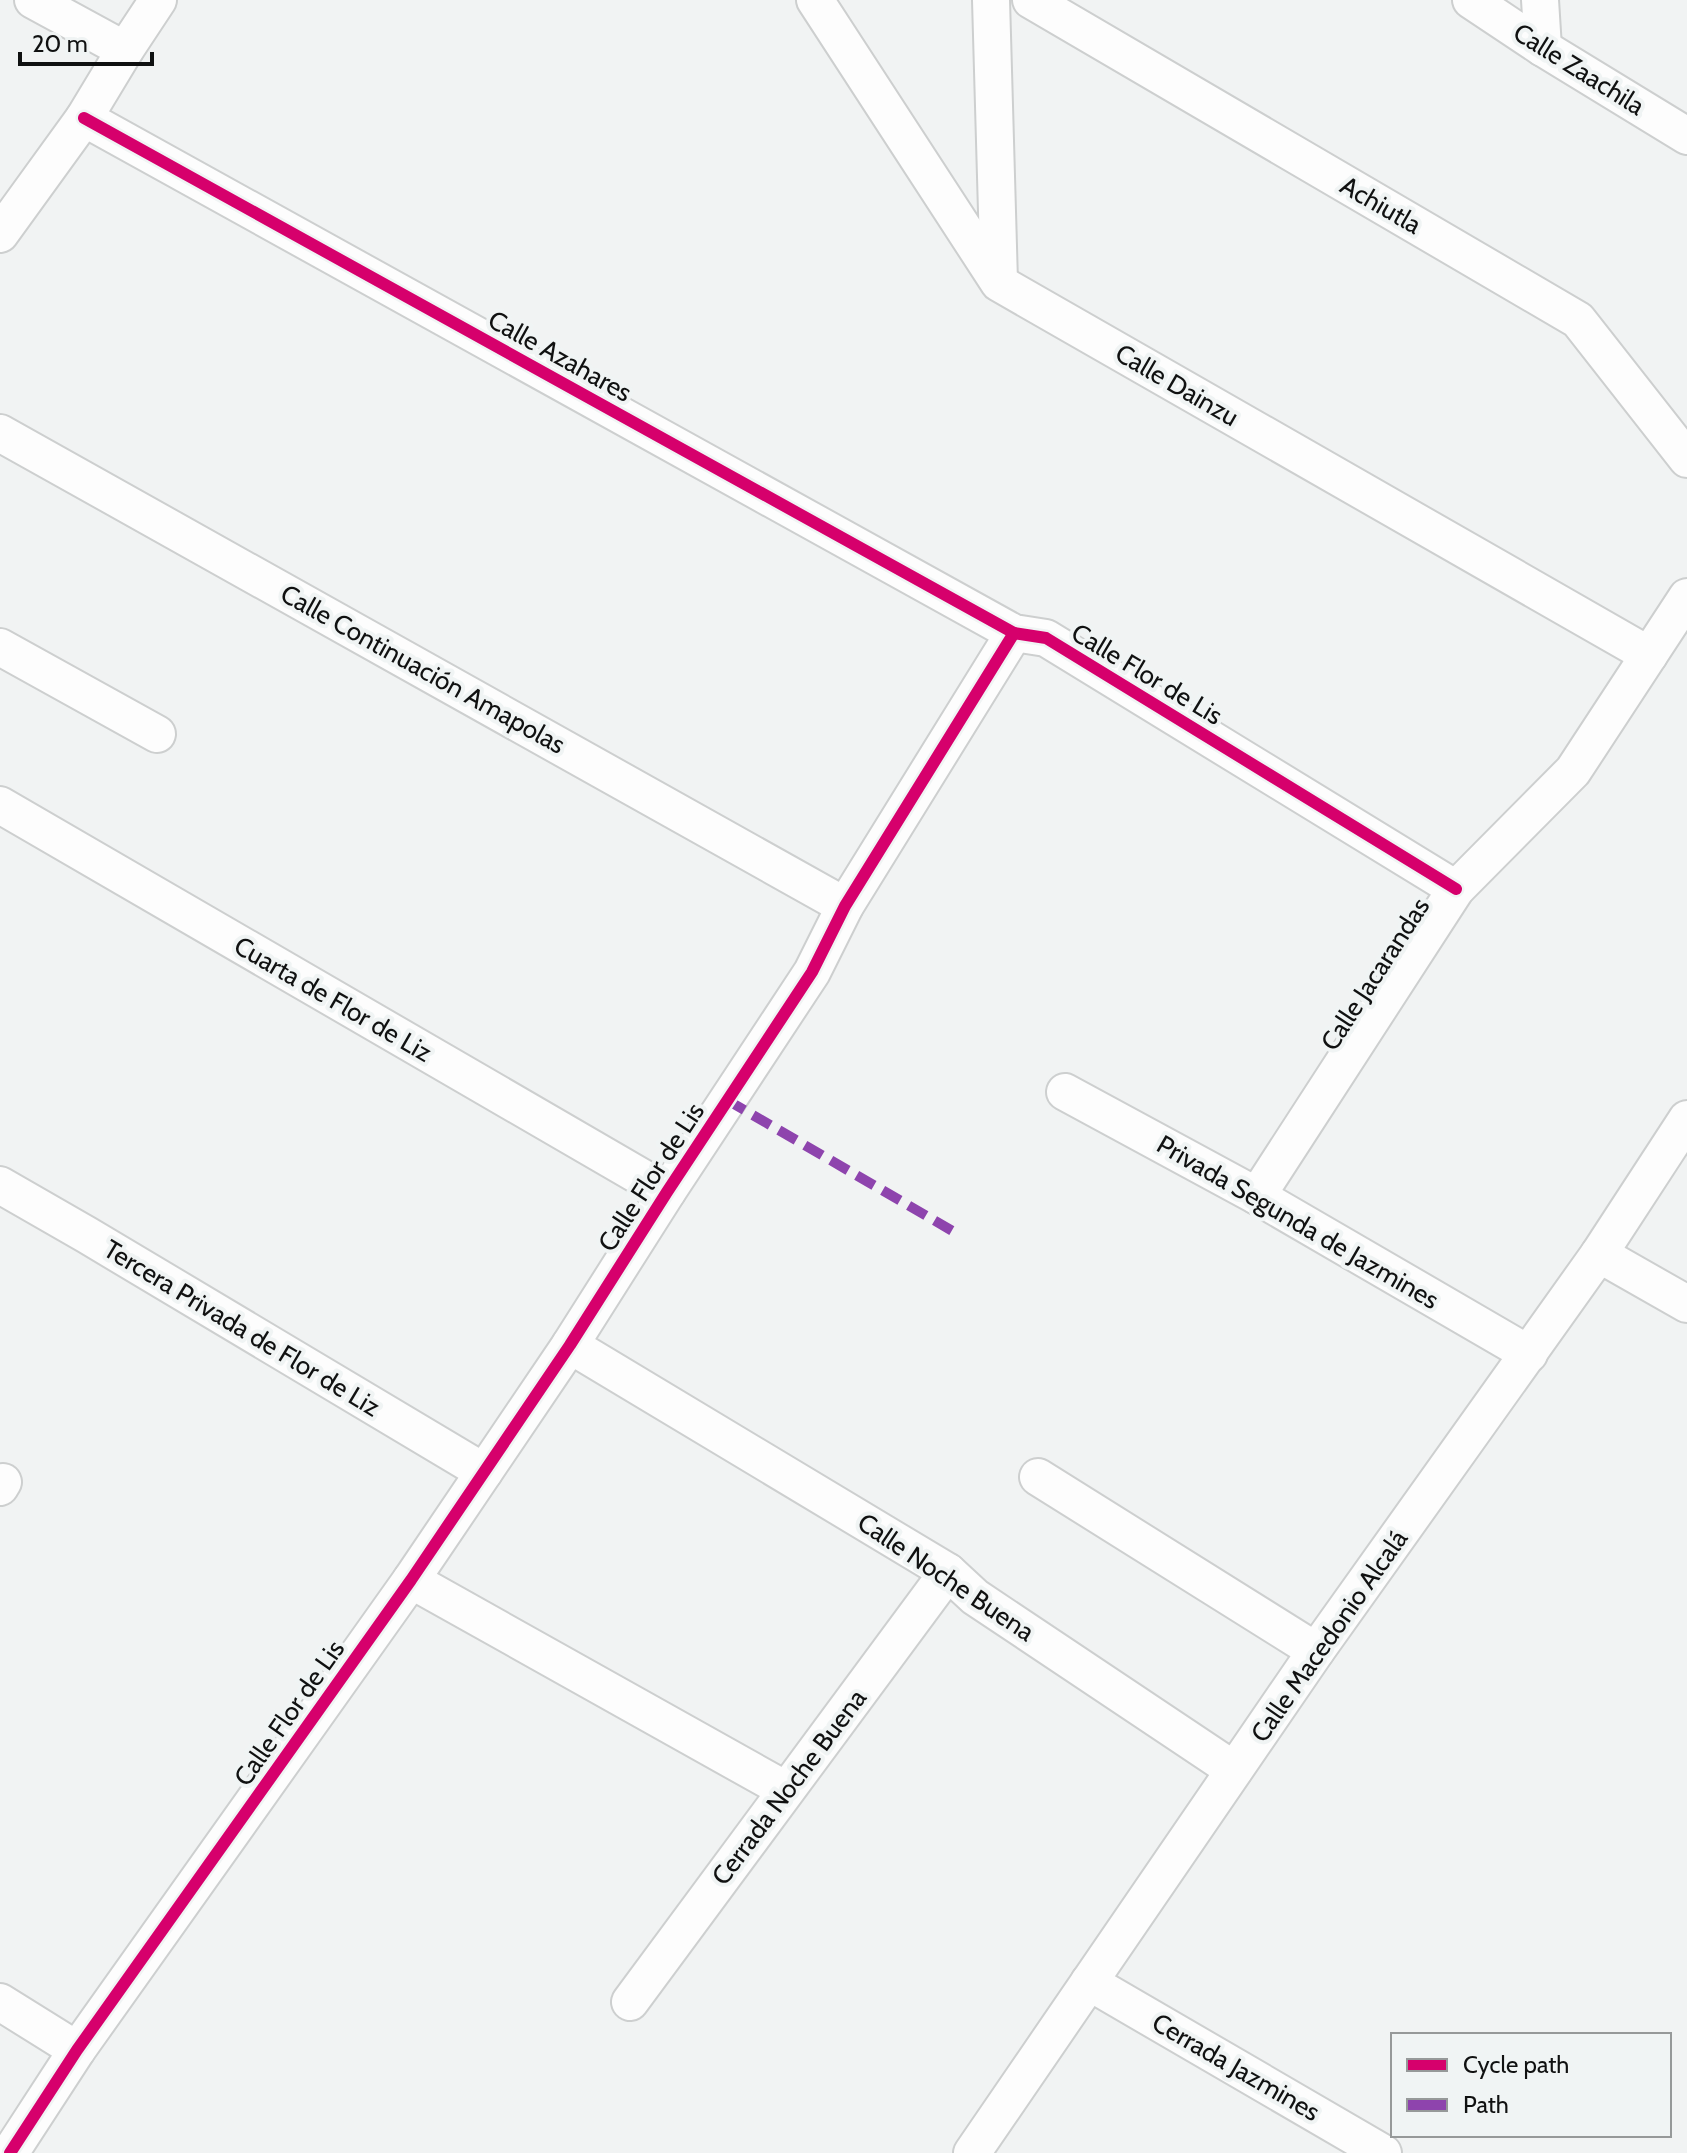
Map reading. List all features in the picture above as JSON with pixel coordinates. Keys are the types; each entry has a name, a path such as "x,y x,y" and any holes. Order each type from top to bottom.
{"street":[{"path":"33,0 125,50"},
{"path":"0,234 84,118 158,0"},
{"name":"Calle Dainzu","path":"815,0 999,283 1649,655"},
{"path":"991,0 999,283"},
{"name":"Achiutla","path":"1031,0 1578,320 1687,459"},
{"name":"Calle Zaachila","path":"1471,0 1687,136"},
{"path":"1540,0 1543,48"},
{"name":"Calle Azahares","path":"84,118 1014,633"},
{"name":"Calle Continuación Amapolas","path":"0,433 845,906"},
{"name":"Calle Jacarandas","path":"1257,1196 1456,889 1573,771 1687,597"},
{"name":"Calle Flor de Lis","path":"10,2153 77,2050 411,1580 570,1345 812,972 845,906 1014,633 1046,638 1456,889"},
{"path":"0,647 157,734"},
{"name":"Cuarta de Flor de Liz","path":"0,805 667,1192"},
{"name":"Privada Segunda de Jazmines","path":"1065,1092 1257,1196 1529,1354"},
{"name":"Calle Macedonio Alcalá","path":"972,2153 1316,1651 1599,1254 1687,1119"},
{"name":"Tercera Privada de Flor de Liz","path":"0,1185 484,1472"},
{"path":"1599,1254 1687,1304"},
{"name":"Calle Noche Buena","path":"570,1345 948,1572 975,1597 1234,1770"},
{"path":"1038,1477 1316,1651"},
{"name":"Cerrada Noche Buena","path":"630,2002 948,1572"},
{"path":"411,1580 786,1790"},
{"name":"Cerrada Jazmines","path":"1089,1982 1383,2153"},
{"path":"0,2002 77,2050"}],"marked path":[{"path":"727,1100 956,1233"}],"cycle path":[{"path":"84,118 1014,633 1046,638 1456,889"},
{"path":"10,2153 77,2050 411,1580 570,1345 812,972 845,906 1014,633"}]}
